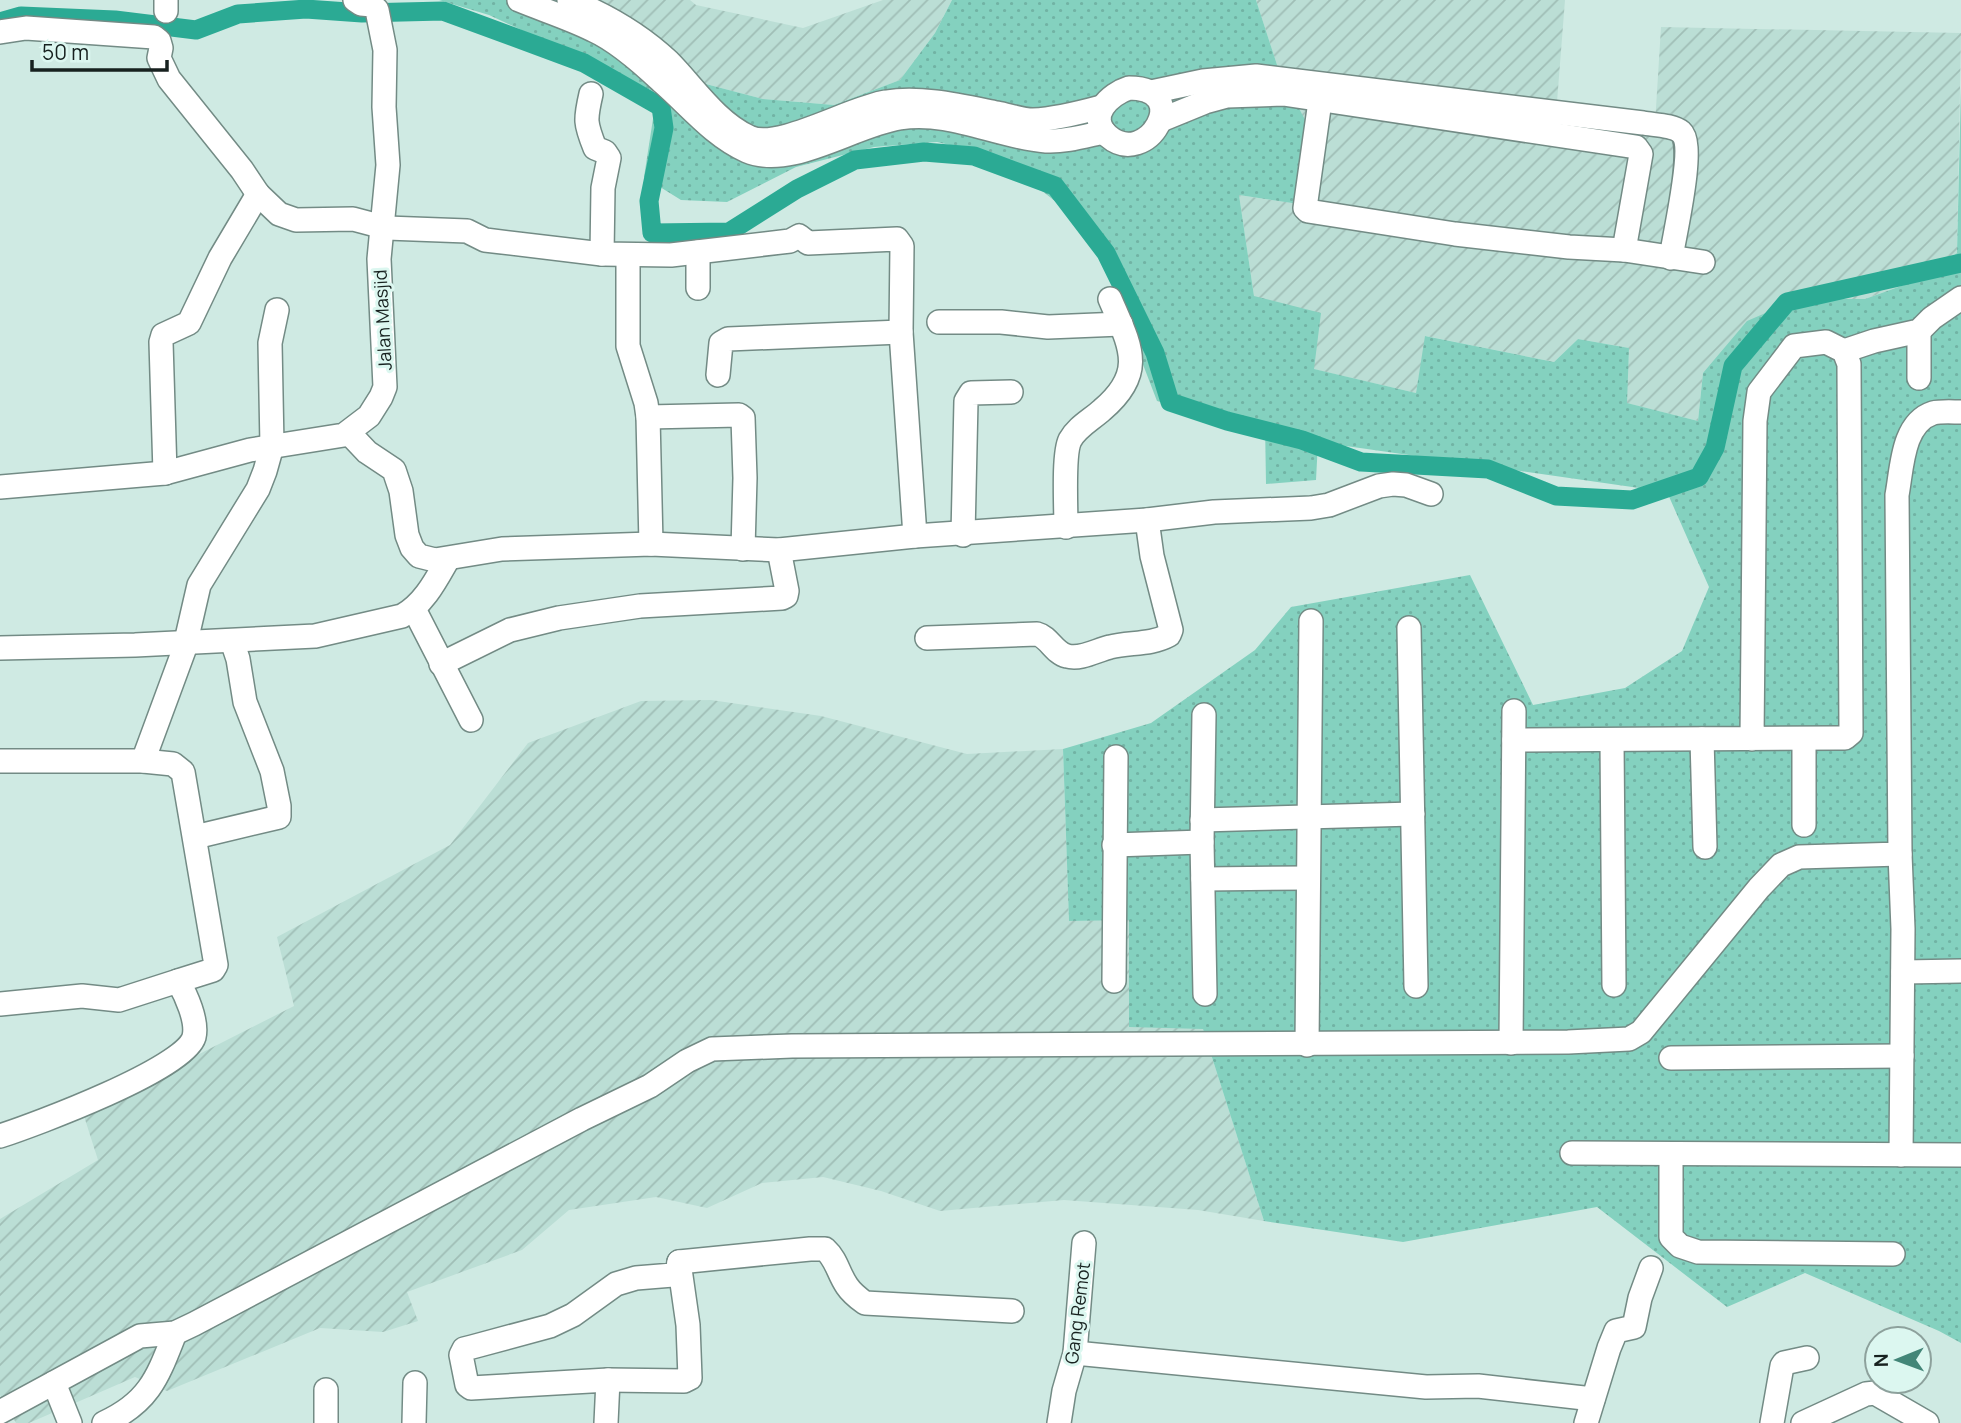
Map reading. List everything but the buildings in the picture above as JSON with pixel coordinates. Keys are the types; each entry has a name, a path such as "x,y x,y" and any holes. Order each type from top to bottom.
{"street":[{"name":"Jalan Masjid","path":"349,433 369,416 382,397 385,387 379,260 388,165 384,107 385,50 378,15 372,5 361,4 355,0"},
{"path":"519,0 593,30 612,42 660,80 721,137 761,155 775,156 886,102 910,100 960,106 1031,120 1074,115 1101,107"},
{"path":"569,0 605,15 633,32 667,61 728,123 748,137 760,141 910,117 961,122 1044,141 1074,139 1104,132"},
{"path":"0,32 26,28 154,37 159,41 159,58 169,79 258,194 279,214 296,220 353,219 395,229 467,231 485,240 602,254 671,255 790,241 799,236 808,243 897,239 902,246 901,332 915,536"},
{"path":"1151,92 1218,79 1255,76 1283,86 1502,116 1643,123 1678,130 1687,140 1688,159 1671,258"},
{"path":"1161,120 1205,102 1283,86"},
{"path":"1129,88 1140,88 1151,92 1158,99 1162,109 1161,120 1157,129 1141,142 1121,143 1104,132 1101,107 1108,98 1129,88"},
{"path":"1322,92 1305,208 1308,212 1455,234 1569,247 1624,250 1703,262"},
{"path":"591,94 586,127 595,148 605,152 608,158 603,188 602,254"},
{"path":"1502,116 1636,147 1641,153 1624,250"},
{"path":"1636,147 1643,123"},
{"path":"165,473 161,342 163,335 190,321 220,258 258,194"},
{"path":"698,252 698,288"},
{"path":"628,254 628,346 646,402 648,417 651,544"},
{"path":"1844,351 1919,331 1932,318 1961,298"},
{"path":"1066,527 1068,443 1076,430 1119,395 1127,381 1131,365 1130,350 1110,299"},
{"path":"143,761 186,642 199,585 258,489 272,446 270,344 277,310"},
{"path":"939,322 1001,322 1048,327 1121,324"},
{"path":"1919,331 1919,378"},
{"path":"718,375 721,343 728,339 901,332"},
{"path":"1514,740 1612,740 1752,739 1804,738 1845,737 1851,733 1849,364 1844,351 1826,342 1794,346 1759,392 1755,421 1752,739"},
{"path":"962,534 966,401 971,393 1011,392"},
{"path":"1902,1155 1903,972 1898,495 1905,450 1916,424 1933,413 1961,412"},
{"path":"648,417 739,415 743,418 743,549"},
{"path":"0,487 165,473 272,446 349,433 367,452 394,470 412,548 419,556 435,560 502,549 651,544 779,550 915,536 1066,527 1214,512 1329,505 1380,486 1393,484 1406,485 1431,494"},
{"path":"927,638 1037,634 1042,635 1060,654 1074,657 1111,646 1160,640 1171,630 1152,556 1147,520"},
{"path":"441,664 510,630 569,616 640,606 782,598 786,596 786,591 779,550"},
{"path":"0,648 315,636 402,616 414,609 429,591 448,559"},
{"path":"414,609 471,720"},
{"path":"1307,1045 1311,621"},
{"path":"1409,628 1416,986"},
{"path":"195,837 279,817 272,771 245,702 238,659 232,641"},
{"path":"1511,1043 1514,711"},
{"path":"1204,715 1202,831 1205,994"},
{"path":"1804,738 1804,825"},
{"path":"1702,739 1705,847"},
{"path":"1612,740 1614,985"},
{"path":"1114,981 1116,757"},
{"path":"0,761 143,761 173,764 183,772 216,965 213,970 119,1000 82,996 0,1004"},
{"path":"1114,845 1309,817 1413,814"},
{"path":"0,1412 140,1336 175,1333 650,1086 687,1061 712,1049 1244,1042 1307,1045 1511,1043 1629,1039 1642,1032 1759,888 1781,865 1799,857 1900,854"},
{"path":"1203,879 1308,878"},
{"path":"1903,972 1961,971"},
{"path":"0,1136 63,1115 149,1073 181,1054 194,1038 194,1026 178,981"},
{"path":"1671,1058 1902,1056"},
{"path":"1572,1153 1961,1155"},
{"path":"1671,1155 1671,1237 1680,1246 1698,1252 1893,1254"},
{"name":"Gang Remot","path":"1059,1423 1064,1391 1075,1353 1084,1243"},
{"path":"679,1262 825,1249 836,1262 847,1286 864,1303 1012,1311"},
{"path":"679,1262 688,1325 690,1378 684,1381 608,1380 471,1388 467,1385 461,1354 464,1349 550,1326 573,1315 616,1284 636,1278 673,1275 677,1273 679,1262"},
{"path":"1586,1423 1616,1331 1634,1327 1640,1298 1651,1268"},
{"path":"104,1423 136,1403 158,1378 175,1333"},
{"path":"1075,1353 1426,1387 1478,1386 1593,1399"},
{"path":"1772,1423 1782,1366 1784,1363 1807,1358"},
{"path":"606,1423 608,1380"},
{"path":"54,1383 69,1423"},
{"path":"414,1423 415,1383"},
{"path":"326,1390 326,1423"},
{"path":"1803,1423 1866,1394 1875,1393 1927,1423"}],"shaded area":[{"path":"564,0 690,0 696,5 803,28 883,0 952,0 935,33 900,80 834,105 763,99 660,72"},
{"path":"1256,0 1565,0 1557,102 1655,124 1661,27 1961,33 1957,253 1926,277 1865,299 1798,299 1703,373 1698,421 1626,403 1629,348 1578,339 1554,362 1426,336 1416,393 1313,369 1254,296 1239,195 1312,206 1279,71"},
{"path":"711,700 821,716 967,754 1063,749 1069,921 1129,919 1203,1029 1264,1221 1198,1210 1064,1200 940,1211 881,1191 823,1177 762,1183 707,1208 656,1197 569,1210 522,1250 407,1292 418,1321 383,1332 320,1328 167,1391 135,1377 29,1423 16,1423 0,1395 0,1219 98,1160 83,1113 294,1006 277,937 450,845 528,743 641,701"}],"green space":[{"path":"439,0 564,0 660,72 763,99 834,105 900,80 935,33 952,0 1256,0 1279,71 1318,144 1312,206 1239,195 1254,296 1321,313 1314,369 1416,393 1425,336 1554,362 1578,339 1629,348 1627,403 1698,421 1703,373 1747,321 1798,299 1865,299 1926,277 1957,253 1961,86 1961,1343 1933,1328 1933,1325 1925,1325 1805,1273 1727,1307 1597,1207 1403,1242 1264,1221 1203,1029 1129,1027 1129,920 1069,921 1063,749 1151,723 1255,650 1291,607 1470,575 1533,705 1625,688 1682,651 1709,587 1667,492 1318,442 1316,480 1266,484 1265,423 1157,401 1091,229 997,156 937,142 874,147 796,167 727,202 681,200 644,177 657,93 489,15"}],"waterway":[{"path":"0,22 21,16 115,20 196,30 238,14 306,9 362,13 443,11 584,63 661,107 664,128 649,201 652,233 729,232 797,189 855,160 924,152 974,156 1055,186 1106,253 1155,353 1170,402 1227,421 1302,440 1361,462 1488,469 1556,496 1632,500 1699,477 1715,448 1733,366 1787,302 1961,263"}]}
